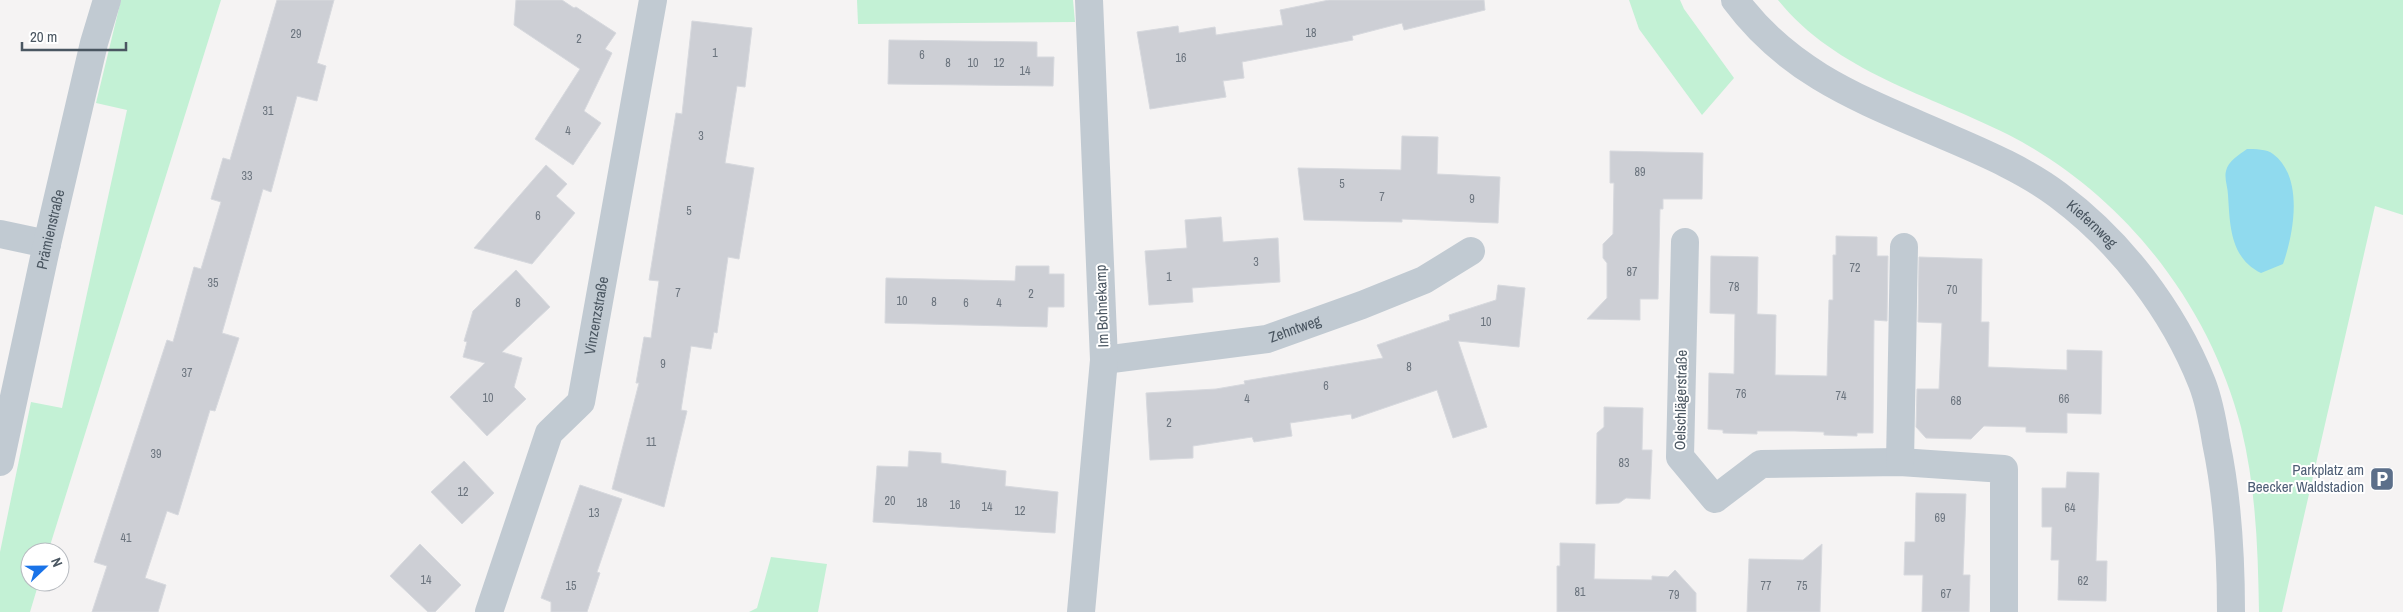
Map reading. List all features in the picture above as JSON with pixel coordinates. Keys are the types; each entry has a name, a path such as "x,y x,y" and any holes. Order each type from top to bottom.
{"street":[{"name":"Prämienstraße","path":"0,462 47,244 94,43 107,0"},
{"name":"Vinzenzstraße","path":"489,612 549,433 581,402 654,0"},
{"name":"Im Bohnekamp","path":"1081,612 1104,360 1089,0"},
{"name":"Kiefernweg","path":"1735,0 1780,49 1815,76 1845,93 1992,156 2057,194 2117,248 2157,299 2180,337 2202,384 2225,488 2231,547 2231,612"},
{"path":"0,234 47,244"},
{"name":"Oelschlägerstraße","path":"1685,242 1680,457 1715,499 1762,464 1900,462 2004,469 2004,612"},
{"path":"1900,462 1904,247"},
{"name":"Zehntweg","path":"1104,360 1267,339 1362,306 1424,280 1471,251"}],"green space":[{"path":"121,0 221,0 51,542 20,542 20,592 36,592 30,612 0,612 0,552 31,402 62,408 127,110 96,103"},
{"path":"857,0 1073,0 1075,22 858,24"},
{"path":"1629,0 1680,0 1684,9 1734,78 1702,115 1639,29"},
{"path":"1778,0 2403,0 2403,215 2375,206 2282,612 2259,612 2257,542 2250,473 2241,427 2227,381 2207,337 2184,296 2156,257 2124,221 2089,188 2050,159 2009,135 1916,94 1856,64 1827,46 1801,25"},
{"path":"771,557 827,564 818,612 749,612 757,608"}],"water":[{"path":"2247,149 2264,150 2273,154 2283,164 2293,191 2293,222 2283,264 2261,273 2251,267 2237,250 2231,229 2225,177 2227,167 2231,161"}],"building":[{"path":"277,0 334,0 317,63 326,66 317,101 297,96 271,192 263,189 222,333 239,338 215,411 210,410 178,515 167,511 145,578 166,585 158,612 92,612 107,566 94,562 167,340 173,342 194,267 201,269 221,202 211,199 223,158 230,160"},
{"path":"516,0 562,0 616,33 605,49 612,53 584,111 601,123 573,165 535,139 580,69 514,25"},
{"path":"1329,0 1484,0 1485,10 1404,30 1402,23 1352,36 1353,40 1242,62 1244,78 1223,81 1226,97 1150,109 1137,32 1178,26 1179,33 1215,27 1216,35 1283,25 1280,10"},
{"path":"692,21 752,28 745,87 737,86 725,163 754,168 739,259 728,257 717,333 714,332 711,349 691,346 681,410 687,411 664,507 612,489 639,383 636,383 644,337 651,338 659,281 649,280 676,113 682,114"},
{"path":"889,40 1037,42 1037,57 1054,57 1053,86 888,84"},
{"path":"1402,136 1438,137 1437,174 1500,177 1498,223 1402,219 1402,222 1304,220 1298,168 1401,170"},
{"path":"1610,151 1703,153 1702,199 1663,199 1663,209 1660,209 1658,299 1640,299 1640,320 1587,319 1607,298 1607,263 1603,258 1603,244 1613,234 1614,183 1610,183"},
{"path":"546,165 567,184 556,196 575,213 532,264 474,248"},
{"path":"1221,217 1223,242 1278,238 1280,282 1192,288 1193,302 1149,305 1145,251 1187,248 1185,220"},
{"path":"1836,236 1877,237 1877,256 1888,256 1887,321 1874,320 1873,433 1857,433 1857,436 1824,435 1824,432 1757,431 1757,434 1723,433 1723,430 1708,429 1709,373 1734,374 1735,314 1710,313 1711,256 1758,257 1757,314 1776,315 1775,375 1827,376 1829,300 1833,300 1833,255 1836,255"},
{"path":"1919,257 1982,259 1981,322 1989,322 1988,367 2067,370 2067,350 2102,351 2101,414 2067,413 2067,433 2026,432 2026,427 1984,426 1971,439 1926,438 1916,427 1917,389 1939,389 1942,323 1918,322"},
{"path":"1016,266 1049,266 1049,274 1064,274 1064,307 1048,307 1047,327 885,323 886,278 1015,281"},
{"path":"516,270 550,307 502,352 522,358 514,387 526,399 487,436 450,397 485,363 463,357 467,342 464,341 473,311"},
{"path":"1498,285 1525,288 1519,347 1458,341 1487,427 1453,438 1437,390 1352,419 1351,414 1290,423 1292,436 1254,442 1252,437 1193,446 1193,458 1150,460 1146,393 1216,389 1245,384 1244,381 1383,358 1377,345 1450,320 1449,315 1496,300"},
{"path":"1604,407 1643,408 1642,450 1652,450 1650,499 1626,498 1619,503 1596,504 1597,433 1604,427"},
{"path":"909,451 941,453 941,463 1006,471 1005,486 1058,492 1055,533 873,522 877,466 908,467"},
{"path":"464,461 494,493 462,524 431,492"},
{"path":"2067,472 2099,473 2096,561 2107,561 2106,601 2058,600 2059,560 2051,560 2052,527 2042,527 2042,488 2066,488"},
{"path":"580,485 622,499 597,572 600,573 587,612 551,612 551,602 541,598"},
{"path":"1916,493 1966,494 1963,575 1970,575 1969,612 1922,612 1923,575 1904,575 1905,542 1915,542"},
{"path":"1560,543 1595,544 1594,579 1652,580 1652,576 1668,577 1675,570 1696,593 1696,612 1557,612 1557,566 1560,566"},
{"path":"420,544 461,585 435,612 428,612 390,576"},
{"path":"1822,544 1820,612 1747,612 1749,559 1803,560"}],"place":[{"name":"Parkplatz am Beecker Waldstadion","path":"2382,479"}]}
